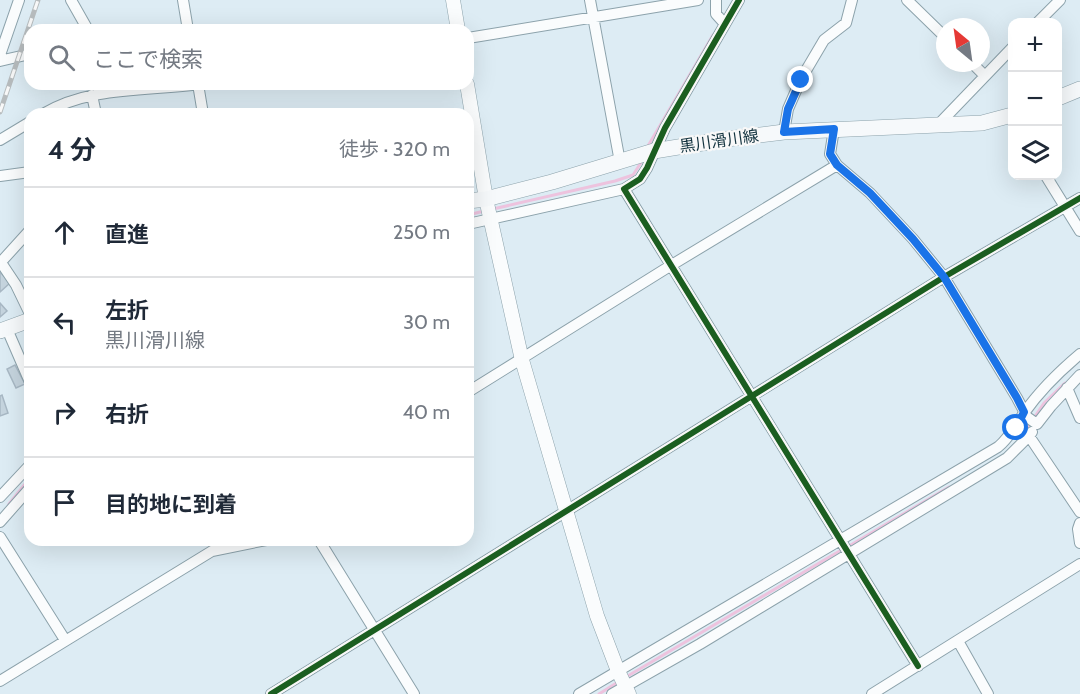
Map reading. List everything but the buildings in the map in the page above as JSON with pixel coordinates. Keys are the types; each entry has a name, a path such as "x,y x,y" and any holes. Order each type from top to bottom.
{"main road":[{"path":"1062,96 1080,89"},
{"name":"黒川滑川線","path":"474,200 486,199 654,151 784,132 937,126 982,123 1008,118"},
{"path":"4,330 24,322"}],"street":[{"path":"0,56 19,0"},
{"path":"71,0 81,24"},
{"path":"183,0 187,24"},
{"path":"453,0 457,24"},
{"path":"590,0 620,162"},
{"path":"474,37 698,0"},
{"path":"716,0 716,14 725,24"},
{"path":"474,223 624,189 640,179 665,128 739,0"},
{"path":"784,132 788,109 801,80 824,40 846,23 852,0"},
{"path":"907,0 936,28"},
{"path":"1042,18 1060,0"},
{"path":"937,126 1008,52"},
{"path":"0,61 24,55"},
{"path":"981,72 985,76"},
{"path":"52,108 118,90"},
{"path":"199,90 202,108"},
{"path":"468,90 471,108"},
{"path":"92,96 95,108"},
{"path":"0,141 24,126"},
{"path":"474,126 486,199 522,360 597,616 623,681"},
{"path":"834,129 830,154 837,165 884,208 944,277 1031,419"},
{"path":"474,388 837,165"},
{"path":"0,176 24,173"},
{"path":"1049,180 1080,231"},
{"path":"624,189 918,666"},
{"path":"271,694 944,277 1080,198"},
{"path":"24,236 0,261 24,302"},
{"path":"4,330 24,370"},
{"path":"579,694 623,681 849,554 1007,458 1029,436 1031,419 1066,367 1080,354"},
{"path":"612,694 623,681 840,540 998,447 1080,375"},
{"path":"1067,388 1080,418"},
{"path":"1029,436 1080,512"},
{"path":"0,497 24,471"},
{"path":"0,522 24,495"},
{"path":"1080,523 1078,529 1080,543"},
{"path":"0,537 65,640"},
{"path":"0,681 221,546"},
{"path":"323,546 414,694"},
{"path":"872,694 1080,564"},
{"path":"958,641 988,694"}],"waterway":[{"path":"648,146 713,35"},
{"path":"493,209 615,181 633,175 642,161"},
{"path":"474,214 484,211"},
{"path":"1034,418 1044,403 1065,383"},
{"path":"1022,436 1030,424"},
{"path":"9,504 24,485"},
{"path":"849,546 949,487"},
{"path":"626,677 843,549"},
{"path":"599,694 618,682"}],"railway":[{"path":"30,24 38,0"},
{"path":"0,112 24,41"}],"cycle path":[{"path":"739,0 665,128 647,168 640,179 624,189 918,666"},
{"path":"271,694 944,277 1080,198"}],"route":[{"path":"801,80 788,109 784,132 834,129 830,154 837,165 870,193 913,239 944,277 1024,412 1016,428"}]}
